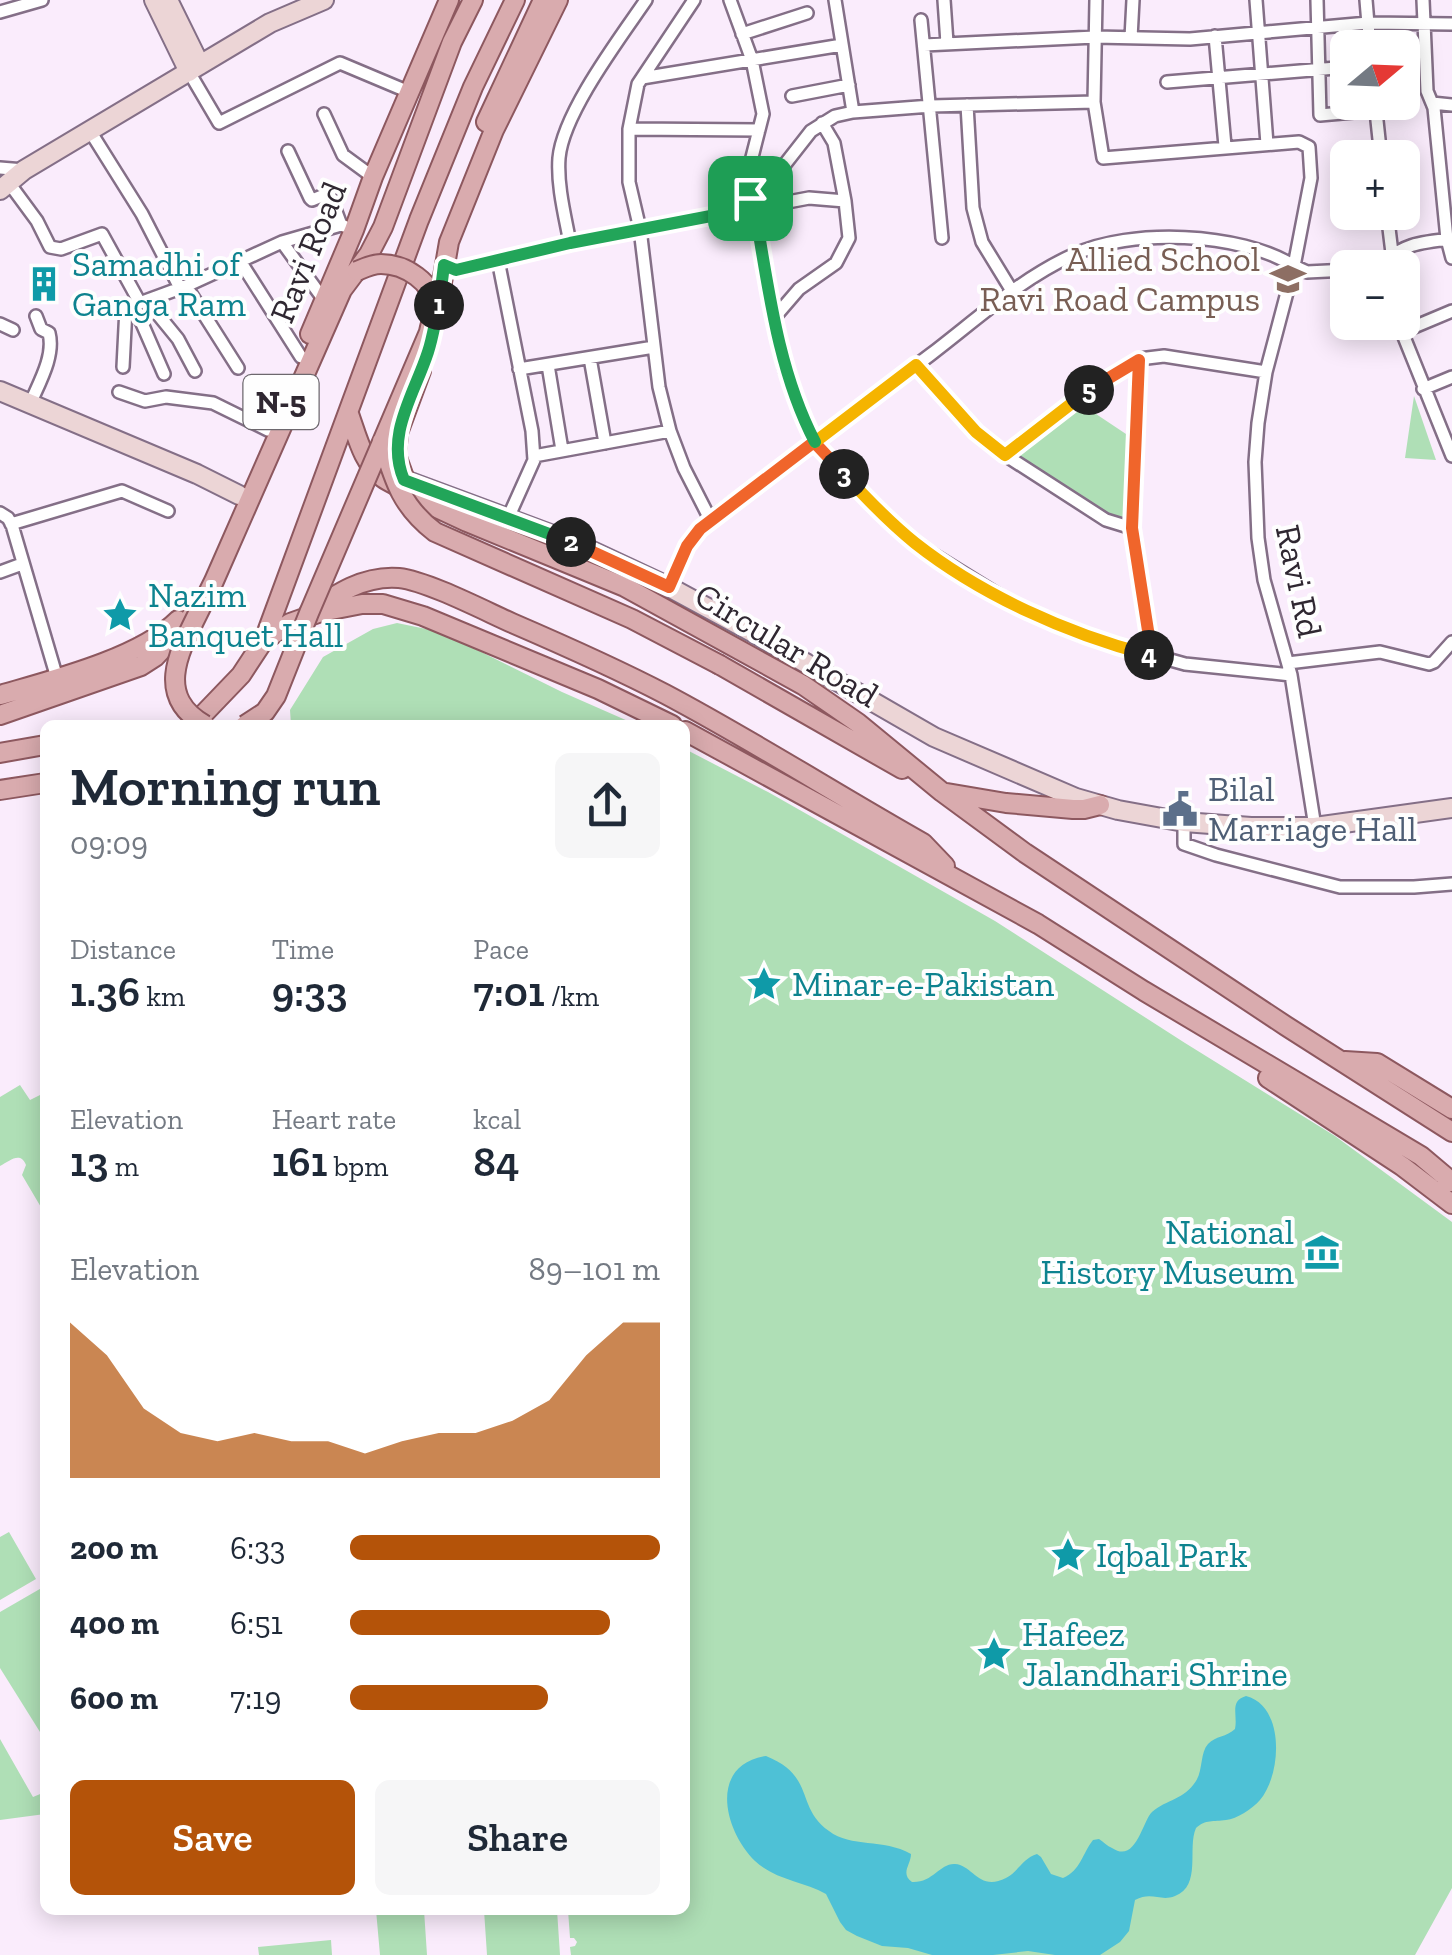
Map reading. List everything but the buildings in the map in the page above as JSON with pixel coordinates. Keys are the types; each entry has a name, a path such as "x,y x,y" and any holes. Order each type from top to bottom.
{"main road":[{"name":"Ravi Road","path":"0,695 130,651 152,640 191,606 301,358 348,228 449,0"},
{"path":"197,720 176,692 178,658 338,300 383,227 452,42 473,0"},
{"name":"N-5","path":"198,720 241,675 264,640 394,285 472,87 515,0"},
{"path":"253,720 266,712 276,696 420,355 458,198 497,95 543,0"},
{"path":"410,487 396,454 398,433 429,350 449,242 494,130 558,0"},
{"path":"356,271 378,264 404,268 423,282 435,304"},
{"name":"Circular Road","path":"348,414 371,466 383,478 410,487 422,501 468,522 625,587 802,686 858,723 1025,854 1452,1132"},
{"name":"Circular Road","path":"382,441 405,503 436,532 632,619 720,664 942,792"},
{"path":"309,613 350,587 380,578 408,579 664,693 922,843 956,878"},
{"path":"0,715 141,666 168,645 205,599"},
{"path":"264,640 290,622 321,612 383,604 423,616 598,688 662,720"},
{"path":"690,735 1038,924 1421,1156 1452,1182"},
{"path":"0,753 40,746"},
{"path":"0,790 40,784"},
{"path":"942,792 1073,809 1100,805"},
{"path":"1224,1038 1255,1070 1402,1166 1452,1204"},
{"path":"1339,1061 1377,1063 1452,1109"}],"street":[{"path":"0,12 42,0"},
{"path":"154,0 220,122 340,63 409,92"},
{"path":"168,0 194,69"},
{"path":"164,374 140,303 102,234 60,249 50,247 37,221 3,180 270,23 324,0"},
{"path":"570,243 560,177 563,134 604,62 646,0"},
{"path":"694,0 638,84 630,129 628,182 640,229 659,387 684,468 710,519"},
{"path":"730,0 752,60 763,114 750,169 755,197"},
{"path":"835,0 853,112"},
{"path":"944,0 947,43"},
{"path":"1096,0 1094,102 1103,158 1267,144 1256,0"},
{"path":"1131,38 1133,0"},
{"path":"1317,0 1320,114 1330,113"},
{"path":"1366,0 1369,30"},
{"path":"1423,0 1427,91 1432,103 1452,258"},
{"path":"742,34 807,13"},
{"path":"921,20 942,238"},
{"path":"924,44 1095,37 1190,39 1368,23 1452,24"},
{"path":"1216,36 1225,146"},
{"path":"642,78 842,45"},
{"path":"1167,82 1330,68"},
{"path":"792,96 850,85"},
{"path":"444,265 456,270 570,243 742,210 810,131 836,116 931,106 1094,102"},
{"path":"1432,103 1452,105"},
{"path":"967,105 973,208 982,242 1012,292"},
{"path":"324,114 344,155 373,177"},
{"path":"774,318 799,289 836,263 848,238 834,143 822,123"},
{"path":"630,129 760,130"},
{"path":"90,131 183,287 238,368"},
{"name":"Ravi Rd","path":"758,228 785,370 814,442 874,506 918,545 1015,605 1082,636 1185,664 1290,669 1264,580 1255,462 1266,372 1294,266 1310,178 1309,147 1299,142 1267,144"},
{"path":"123,366 126,308 282,242 348,228 330,193 310,198 288,151"},
{"path":"742,210 748,225 758,228 772,220 772,204 755,197"},
{"path":"772,204 809,198 845,201"},
{"path":"669,587 687,546 710,519 1012,292 1073,255 1128,239 1202,238 1278,256 1307,272 1330,271"},
{"path":"1399,250 1419,242 1450,239"},
{"path":"282,242 324,300"},
{"path":"498,260 534,456 508,518"},
{"path":"240,261 301,358"},
{"path":"140,303 178,339 195,371"},
{"path":"1420,321 1452,311"},
{"path":"30,404 51,342 36,316"},
{"path":"0,324 13,330"},
{"path":"1405,340 1450,441 1452,456"},
{"path":"520,369 654,347"},
{"path":"1005,455 1078,397 1139,360 1164,356 1266,372"},
{"path":"590,358 605,443"},
{"path":"1139,360 1132,528 1152,656"},
{"path":"548,364 562,450"},
{"path":"916,365 976,432 1005,455 1106,520 1132,528"},
{"path":"1424,389 1452,378"},
{"path":"0,391 240,496"},
{"path":"119,392 146,401 166,397 213,404 268,430"},
{"path":"534,456 670,431"},
{"path":"410,487 577,544 669,587 934,737 1100,805 1184,822 1251,827 1315,827 1452,808"},
{"path":"10,524 122,491 168,511"},
{"path":"0,513 8,518 57,678"},
{"path":"0,572 22,564"},
{"path":"1315,827 1290,669 1380,652 1429,664 1452,642"},
{"path":"802,686 814,668"},
{"path":"1184,822 1184,844 1340,886 1452,884"}],"green space":[{"path":"1414,396 1436,460 1405,458"},
{"path":"1081,404 1126,434 1126,521 1105,516 1011,455"},
{"path":"397,623 441,632 626,720 291,720 290,710 323,657 373,629"},
{"name":"Iqbal Park","path":"690,752 995,921 1335,1136 1452,1222 1452,1888 1415,1955 571,1955 570,1947 577,1942 570,1938 568,1915 690,1915"},
{"path":"20,1085 30,1100 40,1095 40,1206 22,1175 24,1161 14,1158 0,1166 0,1097"},
{"path":"9,1532 36,1579 0,1600 0,1537"},
{"path":"40,1589 40,1732 0,1668 0,1612"},
{"path":"0,1739 33,1797 40,1794 40,1815 0,1820"},
{"path":"376,1915 424,1915 427,1955 380,1955"},
{"path":"484,1915 557,1915 560,1955 487,1955"},
{"path":"331,1940 332,1955 259,1955 258,1947"}],"water":[{"path":"1246,1696 1259,1702 1273,1726 1276,1758 1267,1788 1257,1803 1239,1816 1206,1822 1196,1828 1191,1875 1183,1891 1170,1898 1146,1896 1135,1900 1129,1931 1100,1955 1028,1951 932,1955 882,1946 846,1930 826,1894 771,1872 755,1861 735,1833 730,1817 727,1801 735,1772 766,1756 792,1773 812,1812 829,1831 847,1840 889,1846 911,1854 906,1872 912,1882 955,1864 983,1880 997,1881 1037,1854 1051,1874 1063,1878 1078,1866 1093,1840 1099,1839 1120,1851 1133,1846 1152,1812 1186,1792 1196,1781 1205,1748 1235,1729 1236,1705"}],"place":[{"name":"Allied School Ravi Road Campus","path":"1288,279"},
{"name":"Samadhi of Ganga Ram","path":"44,284"},
{"name":"Nazim Banquet Hall","path":"120,615"},
{"name":"Bilal Marriage Hall","path":"1180,809"},
{"name":"Minar-e-Pakistan","path":"764,984"},
{"name":"National History Museum","path":"1322,1252"},
{"name":"Iqbal Park","path":"1068,1555"},
{"name":"Hafeez Jalandhari Shrine","path":"994,1654"}],"route":[{"path":"750,198 742,210 570,243 456,270 444,265 429,350 398,433 396,454 404,480 577,544 669,587 687,546 700,529 814,442 874,506 918,545 965,576 1082,636 1152,656 1132,528 1139,360 1078,397 1005,455 976,432 916,365 814,442 785,370 769,294 758,228 772,220 774,210 769,200 760,196 750,198"}]}
